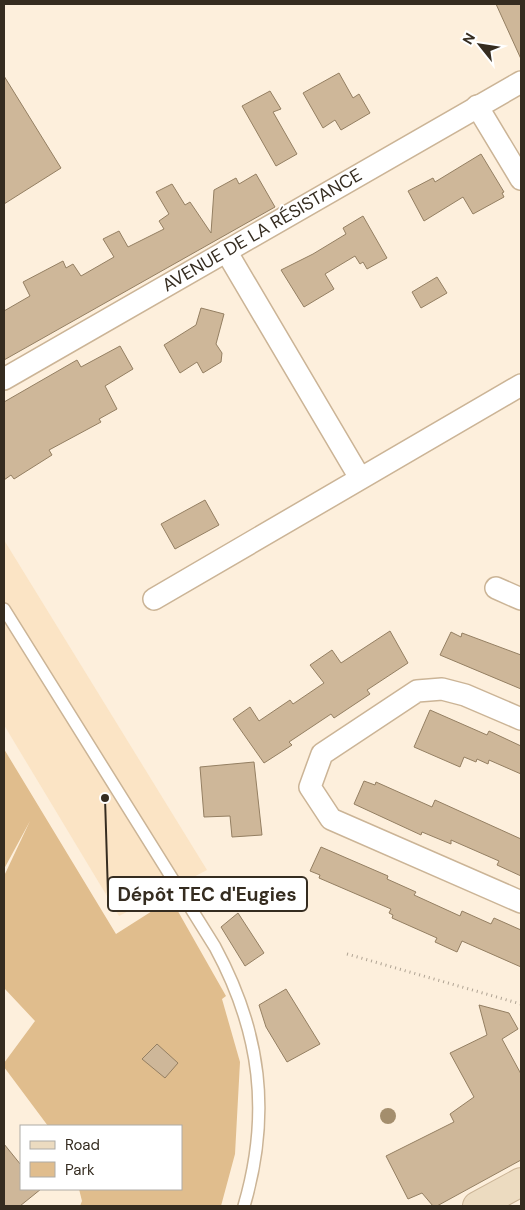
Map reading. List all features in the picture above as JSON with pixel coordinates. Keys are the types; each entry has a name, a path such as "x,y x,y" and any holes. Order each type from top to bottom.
{"street":[{"name":"AVENUE DE LA RÉSISTANCE","path":"4,379 521,82"},
{"path":"478,106 521,179"},
{"path":"226,250 360,478"},
{"path":"154,598 521,385"},
{"path":"496,588 521,599"},
{"path":"521,719 465,695 442,689 417,691 322,754 310,787 331,819 521,902"},
{"path":"477,1206 521,1182"}],"lane":[{"path":"4,609 214,947 237,992 256,1056 260,1106 256,1156 244,1206"}],"path":[{"path":"348,954 521,1004"}],"shaded area":[{"path":"4,540 207,870 119,916 4,725"}],"green space":[{"path":"4,749 116,934 171,899 226,996 222,999 240,1062 235,1154 221,1206 80,1206 82,1201 79,1190 182,1190 182,1125 47,1125 4,1067 4,1063 35,1021 4,988 4,876 30,821 4,869"}],"building":[{"path":"496,4 521,4 521,59"},
{"path":"339,73 353,98 359,94 370,113 341,130 335,120 323,128 303,93"},
{"path":"4,76 61,168 4,204"},
{"path":"270,91 281,109 273,112 297,154 276,166 242,106"},
{"path":"481,154 504,192 502,193 504,197 473,214 463,197 424,221 408,191 433,178 435,182"},
{"path":"256,174 275,207 4,360 4,311 30,296 23,282 63,261 66,268 73,264 81,276 114,257 103,239 119,231 128,247 164,229 159,221 169,214 156,192 172,184 185,205 190,202 211,233 214,190 236,178 239,184"},
{"path":"363,216 387,258 367,269 363,262 360,264 355,256 325,274 334,289 304,307 281,270 313,254 346,234 343,228"},
{"path":"437,277 447,293 421,308 412,292"},
{"path":"201,308 224,314 216,344 222,353 221,362 203,373 197,362 180,373 164,345 196,325"},
{"path":"120,346 133,369 105,386 117,409 99,419 101,422 49,450 52,455 14,479 11,475 4,480 4,402 77,360 81,367"},
{"path":"205,500 219,525 175,549 161,524"},
{"path":"390,631 408,663 367,690 370,694 334,718 331,714 289,742 292,745 264,763 233,719 250,707 259,721 290,700 293,704 324,683 310,665 332,650 341,663"},
{"path":"451,632 461,637 462,633 521,655 521,689 440,655"},
{"path":"430,710 487,735 489,731 521,746 521,774 489,760 488,764 477,759 476,762 464,757 460,767 414,747"},
{"path":"254,762 262,835 232,837 230,816 204,817 200,767"},
{"path":"364,781 375,785 376,782 432,807 435,800 521,839 521,876 497,865 499,861 451,840 451,844 422,832 421,835 354,804"},
{"path":"321,847 388,876 387,879 416,892 414,895 460,916 462,911 491,924 494,918 521,930 521,967 462,941 457,952 435,942 437,938 392,918 393,915 389,913 391,909 319,878 320,875 310,871"},
{"path":"238,913 264,953 245,966 221,927"},
{"path":"286,989 320,1044 287,1062 266,1027 259,1005"},
{"path":"479,1005 509,1013 518,1029 502,1039 521,1074 521,1160 437,1206 433,1206 422,1193 408,1199 386,1156 454,1122 450,1114 474,1097 450,1053 487,1035"},
{"path":"157,1044 178,1063 165,1078 142,1059"},
{"path":"4,1144 20,1164 20,1190 40,1190 20,1206 4,1206"}],"place":[{"name":"Dépôt TEC d'Eugies","path":"105,798"}]}
